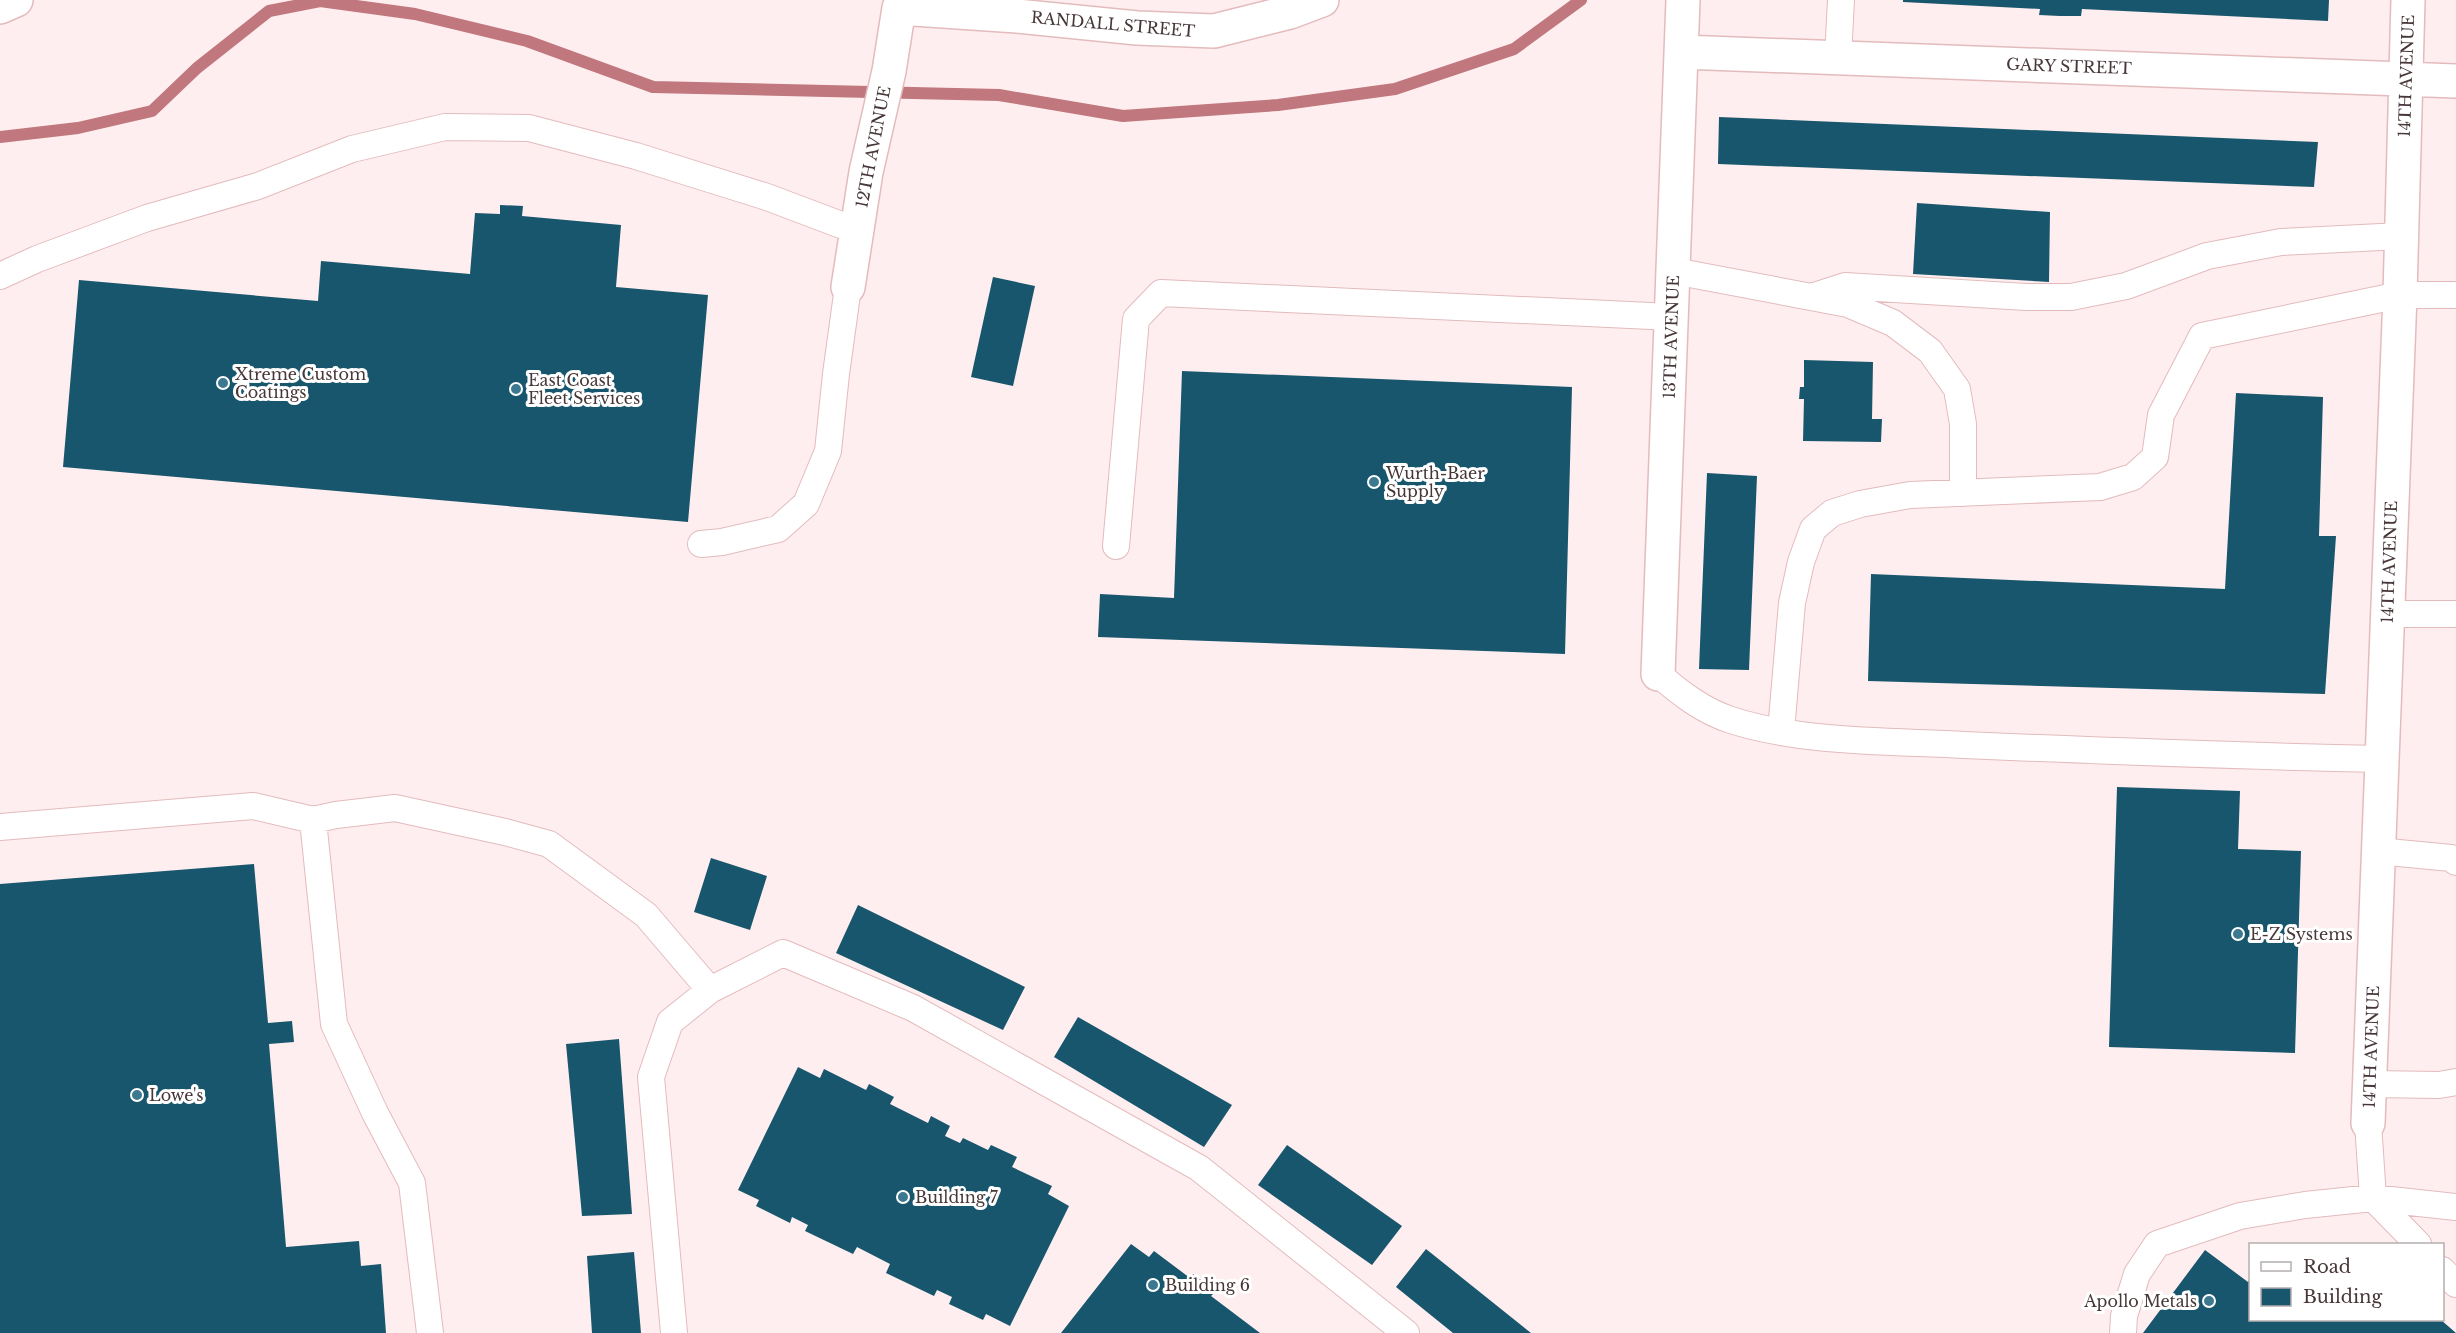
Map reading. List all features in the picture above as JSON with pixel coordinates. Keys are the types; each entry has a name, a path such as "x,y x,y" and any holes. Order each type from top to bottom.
{"main road":[{"path":"0,7 16,0"},
{"name":"RANDALL STREET","path":"899,8 1017,16 1137,28 1214,31 1290,12 1322,0"},
{"name":"13TH AVENUE","path":"1658,674 1683,0"},
{"name":"14TH AVENUE","path":"2368,1123 2400,295 2408,0"},
{"name":"12TH AVENUE","path":"848,287 866,172 899,8"},
{"name":"GARY STREET","path":"1682,51 2456,81"}],"lane":[{"path":"1838,58 1841,0"},
{"path":"0,276 37,259 147,218 258,186 352,149 445,127 530,128 636,156 734,187 857,231"},
{"path":"1811,297 1845,286 2026,297 2071,297 2126,286 2207,256 2271,244 2402,236"},
{"path":"1674,271 1848,304 1893,322 1930,351 1957,389 1963,424 1963,493"},
{"path":"701,544 722,542 778,529 806,504 828,451 848,287"},
{"path":"1116,546 1136,319 1161,293 1672,316"},
{"path":"1781,731 1792,603 1801,562 1813,529 1832,513 1860,504 1910,495 2100,487 2133,477 2155,457 2161,415 2202,336 2400,295 2456,295"},
{"path":"2386,614 2456,614"},
{"path":"1658,674 1679,692 1711,713 1733,721 1816,738 2156,753 2381,759"},
{"path":"0,827 253,806 313,820 336,814 395,808 505,832 549,844 646,915 710,990"},
{"path":"313,820 334,1024 375,1113 412,1183 430,1333"},
{"path":"2378,851 2451,858 2456,862"},
{"path":"674,1333 651,1077 670,1022 710,990 783,952 913,1008 1199,1168 1406,1333"},
{"path":"2370,1084 2439,1085 2456,1082"},
{"path":"2368,1123 2373,1198 2416,1243"},
{"path":"2122,1333 2124,1316 2137,1274 2157,1244 2240,1216 2305,1205 2373,1198 2456,1206"},
{"path":"2444,1272 2456,1284"}],"building":[{"path":"1903,0 2329,0 2328,21 2082,9 2081,16 2039,15 2040,9 1903,2"},
{"path":"1719,117 2318,142 2314,187 1718,164"},
{"path":"1917,203 2050,212 2049,282 1913,274"},
{"path":"500,205 523,206 522,216 621,225 616,287 708,295 688,522 63,467 79,280 318,301 321,261 470,274 475,213 500,214"},
{"path":"993,277 1035,286 1013,386 971,377"},
{"path":"1804,360 1873,362 1872,419 1882,419 1881,442 1803,441 1804,399 1799,399 1800,387 1804,387"},
{"name":"Wurth-Baer Supply","path":"1182,371 1572,387 1565,654 1098,637 1100,594 1174,598"},
{"path":"2236,393 2323,397 2319,536 2336,536 2325,694 1868,681 1871,574 2225,589"},
{"path":"1707,473 1757,476 1749,670 1699,669"},
{"path":"2117,787 2240,791 2238,849 2301,851 2295,1053 2109,1047"},
{"path":"711,858 767,876 750,930 694,912"},
{"name":"Lowe's","path":"254,864 268,1023 292,1021 294,1042 269,1044 286,1247 359,1241 361,1266 381,1264 386,1333 0,1333 0,884"},
{"path":"858,905 1025,987 1003,1030 836,953"},
{"path":"1078,1017 1232,1105 1204,1147 1054,1057"},
{"path":"619,1039 632,1214 582,1216 566,1044"},
{"name":"Building 7","path":"798,1067 820,1078 824,1069 866,1090 869,1084 894,1097 890,1104 928,1123 931,1116 950,1126 945,1136 960,1143 963,1138 988,1150 991,1145 1017,1157 1012,1167 1052,1186 1048,1194 1069,1206 1010,1326 986,1314 983,1320 949,1304 952,1297 937,1290 934,1296 886,1273 890,1264 857,1247 853,1254 805,1231 808,1225 792,1217 790,1223 756,1206 759,1200 738,1190"},
{"path":"1287,1145 1402,1226 1372,1265 1258,1185"},
{"name":"Building 6","path":"1131,1244 1149,1257 1154,1251 1190,1278 1193,1274 1216,1291 1211,1296 1260,1333 1061,1333"},
{"path":"1426,1249 1531,1333 1453,1333 1396,1287"},
{"name":"Apollo Metals","path":"2205,1250 2248,1282 2249,1280 2249,1321 2442,1321 2456,1333 2143,1333"},
{"path":"634,1252 641,1333 592,1333 587,1256"}],"waterway":[{"path":"0,137 78,128 152,111 197,68 269,11 320,1 415,14 527,41 653,87 999,95 1123,116 1278,105 1395,89 1514,49 1581,0"}],"place":[{"name":"Xtreme Custom Coatings","path":"223,383"},
{"name":"East Coast Fleet Services","path":"516,389"},
{"name":"Wurth-Baer Supply","path":"1374,482"},
{"name":"E-Z Systems","path":"2238,934"},
{"name":"Lowe's","path":"137,1095"},
{"name":"Building 7","path":"903,1197"},
{"name":"Building 6","path":"1153,1285"},
{"name":"Apollo Metals","path":"2209,1301"}]}
